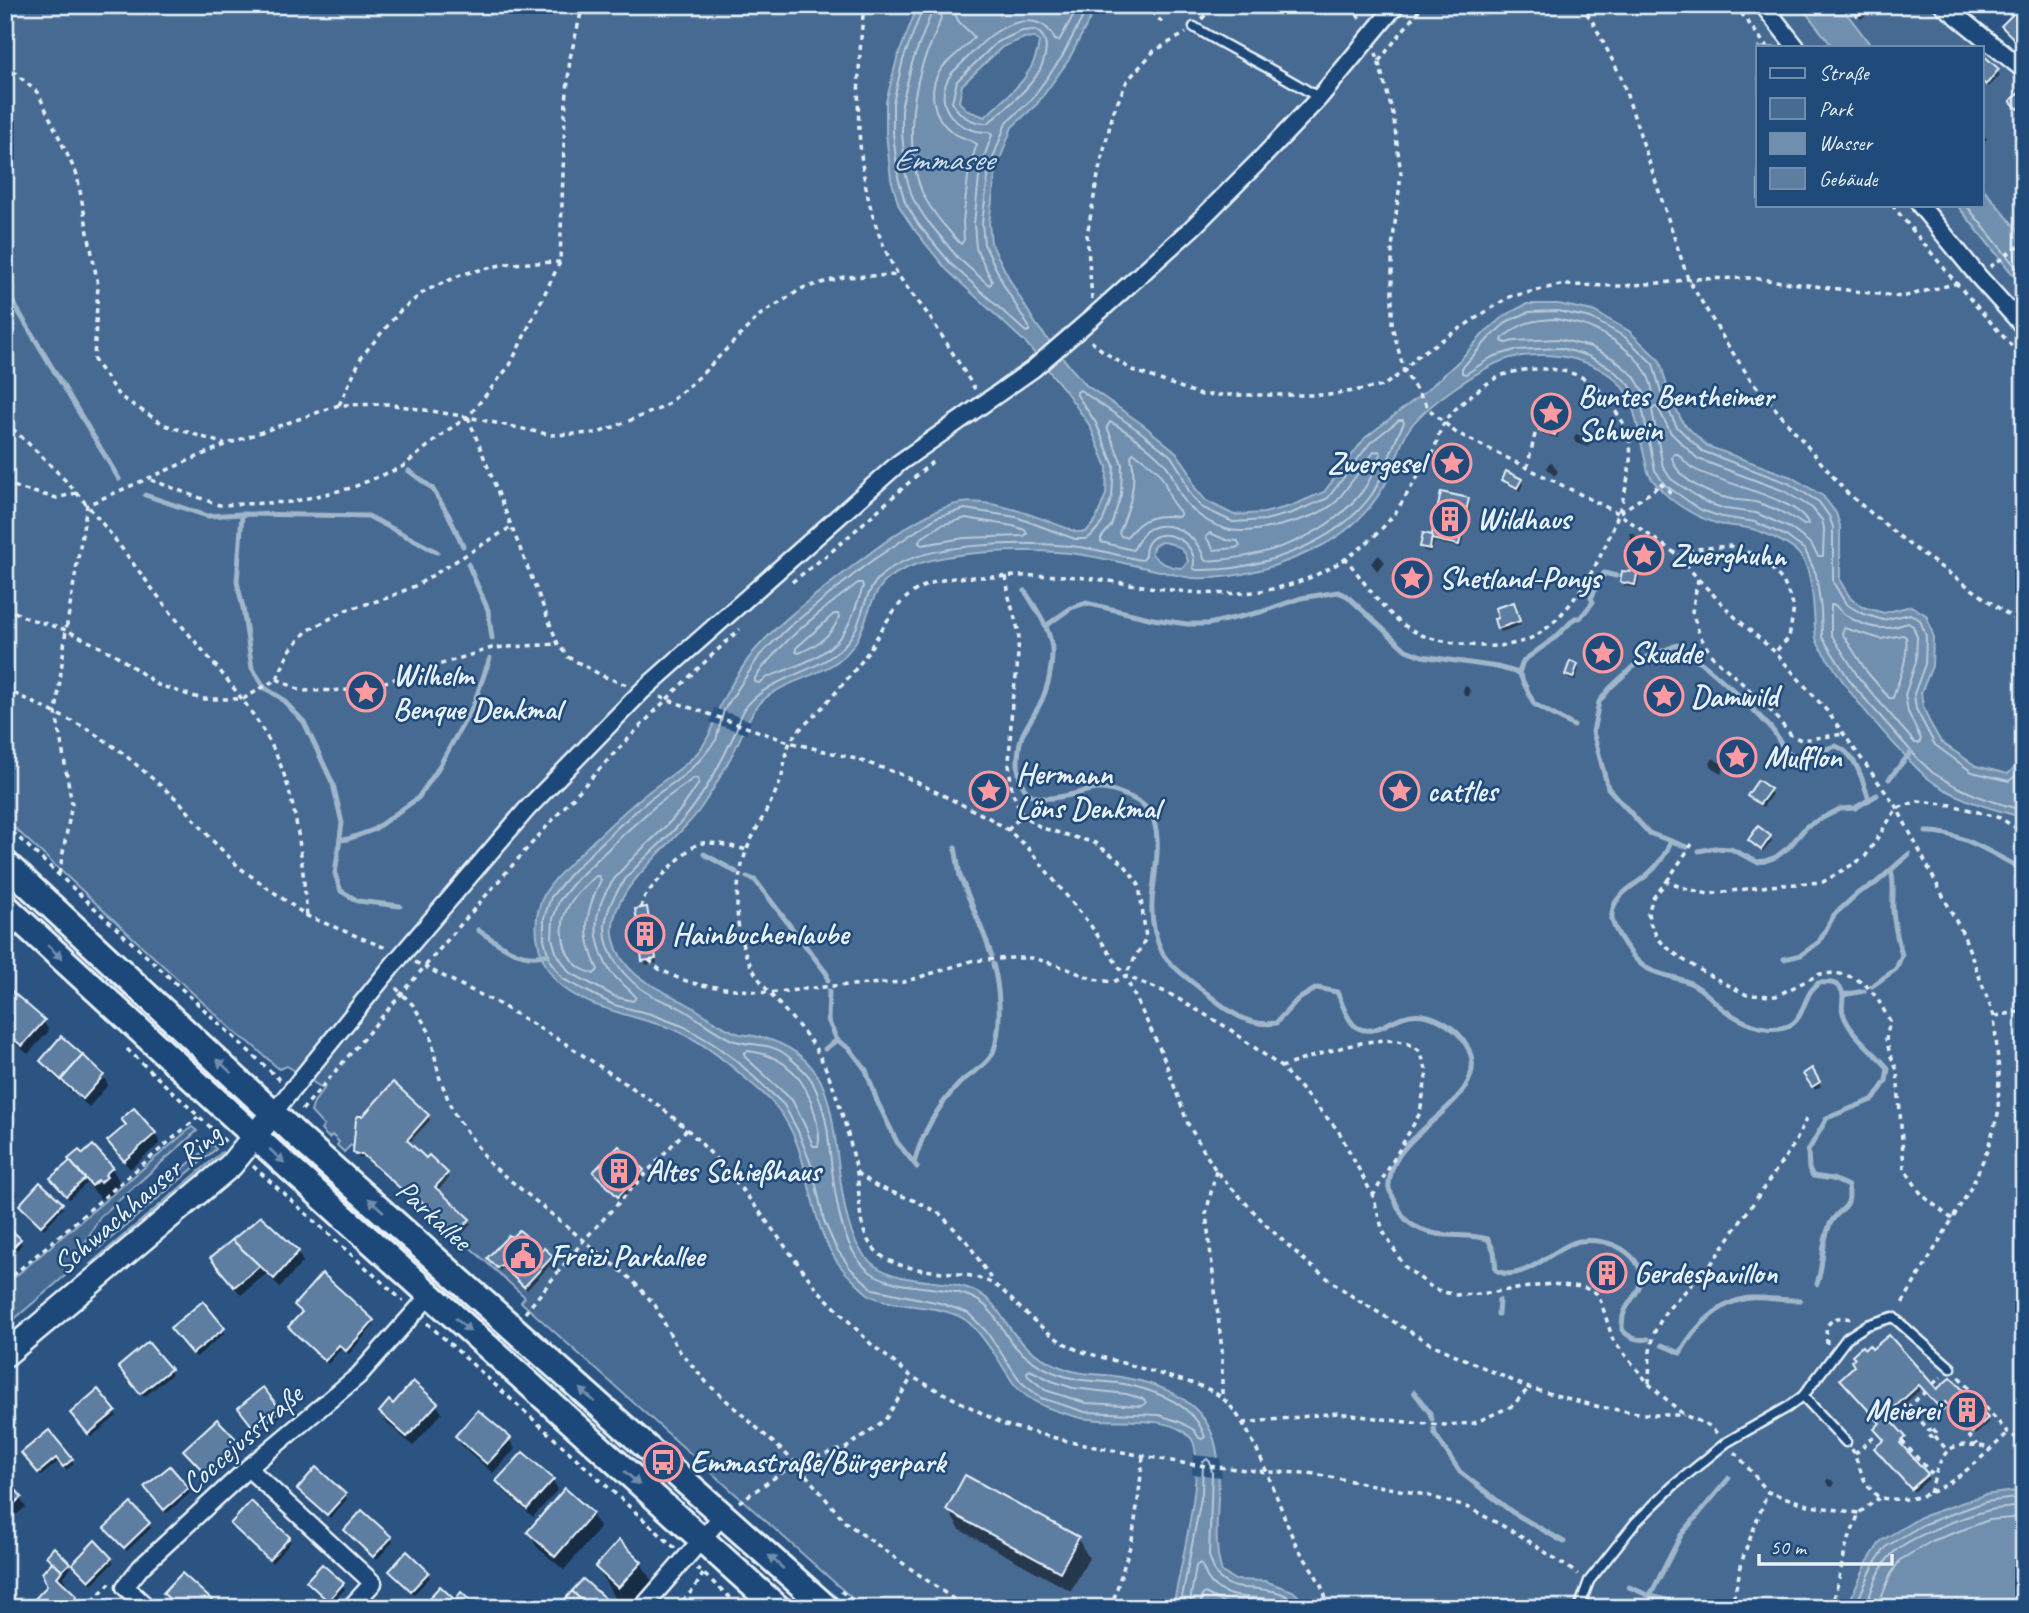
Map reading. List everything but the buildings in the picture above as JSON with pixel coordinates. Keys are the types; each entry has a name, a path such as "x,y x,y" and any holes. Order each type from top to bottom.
{"main road":[{"name":"Parkallee","path":"5,863 281,1103 521,1337 731,1509 827,1608"},
{"name":"Parkallee","path":"10,920 241,1144 422,1303 694,1549 778,1608"},
{"name":"Schwachhauser Ring","path":"5,1355 231,1164 241,1144 281,1103"}],"street":[{"path":"281,1103 401,956 527,809 642,691 899,463 1033,369 1192,228 1319,98 1396,5"},
{"path":"1763,5 1795,46"},
{"path":"1943,5 2024,69"},
{"path":"1921,206 2024,327"},
{"name":"Coccejusstraße","path":"125,1587 141,1567 247,1468 358,1376 422,1303"},
{"path":"247,1468 373,1583 351,1608"},
{"path":"642,1608 731,1509"},
{"path":"125,1587 148,1608"}],"lane":[{"path":"1197,25 1240,55 1319,98"},
{"path":"1578,1608 1589,1581 1636,1522 1673,1486 1727,1442 1803,1396 1847,1338 1867,1325 1893,1317 1951,1368"},
{"path":"1803,1396 1846,1442"}],"path":[{"path":"149,479 219,505 291,502 351,488 402,467 468,417 510,365 560,262 565,114 570,58 583,5"},
{"path":"864,5 858,65 858,120 867,195 880,239 898,275 985,403"},
{"path":"1143,5 1162,22"},
{"path":"1091,289 1087,235 1113,113 1127,80 1154,51 1197,25 1213,5"},
{"path":"1379,61 1423,5"},
{"path":"1581,5 1594,24 1620,77 1688,279 1751,380 1847,494 1911,546 2024,626"},
{"path":"1735,5 1766,46"},
{"path":"1371,38 1393,114 1401,174 1395,214 1392,326 1404,371 1416,391 1430,411 1455,432 1618,513 1678,556 1736,618 1775,652 1827,711 1897,807 1964,936 1994,1016 2000,1072 1998,1114 1972,1186 1893,1317"},
{"path":"5,64 38,93 77,175 98,285 94,360 119,396 165,425 228,444"},
{"path":"1893,206 2024,360"},
{"path":"1998,262 2024,242"},
{"path":"339,405 362,356 400,311 425,291 463,274 505,264 560,262"},
{"path":"87,505 228,444 339,405 388,404 468,417 551,435 598,433 664,407 699,377 760,315 803,288 844,277 898,275"},
{"path":"1079,330 1100,349 1132,370 1202,395 1329,395 1383,386 1404,371 1417,356 1509,297 1560,285 1622,286 1688,279 1751,278 1902,297 1957,284 1978,276"},
{"path":"994,1283 971,1276 896,1264 879,1254 868,1241 845,1121 830,1077 814,1046 768,993 744,950 736,912 742,866 782,778 789,742 842,685 865,656 894,611 911,592 932,582 1006,576 1063,576 1184,592 1246,593 1284,586 1320,573 1346,559 1375,535 1394,514 1434,452 1443,423 1474,392 1501,374 1535,369 1558,370 1586,379 1599,388 1623,422 1630,441 1629,476 1625,496 1601,555 1570,606 1548,627 1530,639 1504,646 1481,646 1425,637 1402,624 1346,559"},
{"path":"277,679 302,691 360,690 492,648 558,645 468,417"},
{"path":"5,422 40,454 87,505 171,613 243,699 274,750 289,792 302,860 307,916"},
{"path":"1527,468 1536,430"},
{"path":"791,583 831,552 937,457"},
{"path":"5,482 57,498 76,493"},
{"path":"1618,513 1653,491 1660,483 1671,493"},
{"path":"59,874 72,804 56,713 66,630 87,505"},
{"path":"5,607 27,618 66,630 117,655 158,685 202,699 243,699 277,679 290,650 307,631 346,610 387,598 417,585 511,527"},
{"path":"1678,556 1696,549 1730,546 1761,557 1783,581 1794,607 1789,638 1775,652"},
{"path":"649,960 659,969 700,985 768,993 904,982 971,961 1012,958 1033,958 1093,979 1113,982 1125,976 1146,938 1139,885 1124,864 1095,843 1042,828 1022,815 1012,791 1009,764 1012,701 1020,633 1006,576"},
{"path":"1698,579 1692,612 1700,636 1712,656 1764,702 1791,735 1801,740 1844,734"},
{"path":"302,1110 537,836 695,671 743,626"},
{"path":"5,689 56,713 108,743 144,770 180,802 240,868 307,916 424,966 499,1004 566,1044 658,1105 687,1129 725,1168 816,1288 871,1344 912,1377 1005,1425 1079,1444 1188,1464 1266,1472 1309,1473 1426,1495 1469,1508 1518,1534 1589,1581"},
{"path":"705,713 789,742 900,774 989,818 1028,848 1091,926 1125,976 1163,1053 1188,1124 1216,1171 1268,1227 1312,1267 1356,1299 1429,1343 1529,1388 1600,1407 1651,1415 1684,1415"},
{"path":"1667,881 1708,894 1823,882 1865,857 1897,807 1919,802 1952,806 2000,818 2024,832"},
{"path":"1008,830 1022,815"},
{"path":"5,825 279,1079 281,1103"},
{"path":"641,908 643,899 653,887 681,857 698,844 723,844 747,850"},
{"path":"1692,844 1653,898 1648,913 1657,937 1682,959 1747,995 1776,996 1820,974 1836,973 1866,984 1889,1021 1886,1039 1897,1070 1904,1168 1922,1195 1952,1219"},
{"path":"1125,976 1168,993 1228,1028 1281,1067 1338,1130 1373,1196 1383,1231 1404,1266 1434,1289 1455,1295 1480,1294 1551,1284 1583,1287 1596,1293 1613,1340 1649,1384 1684,1415 1708,1425 1727,1442 1768,1492 1811,1506 1859,1513"},
{"path":"383,978 413,1005 430,1033 439,1076 453,1112 489,1163 631,1279 655,1305 677,1348 708,1384 796,1463 845,1522 967,1608"},
{"path":"1994,1016 2024,1011"},
{"path":"1281,1067 1349,1045 1380,1041 1405,1042 1420,1051 1427,1072 1420,1113 1373,1196"},
{"name":"Schwachhauser Ring","path":"5,1282 198,1117"},
{"path":"1649,1384 1650,1351 1655,1331 1667,1311 1709,1266 1795,1143 1807,1117"},
{"path":"534,1302 584,1240 687,1129"},
{"path":"241,1144 422,1303 694,1549 703,1574 742,1608"},
{"path":"1216,1171 1206,1214 1222,1350 1222,1398"},
{"path":"857,1173 876,1186 918,1202 940,1214 968,1243 994,1283 1047,1333 1063,1344 1196,1385 1222,1398 1243,1423 1298,1550 1327,1599 1327,1608"},
{"path":"1951,1368 2008,1433 2024,1442"},
{"path":"731,1509 796,1463 846,1448 885,1420 912,1377"},
{"path":"1243,1423 1337,1413 1414,1423 1474,1423 1512,1406 1529,1388"},
{"path":"1892,1421 1925,1392"},
{"path":"1941,1406 1976,1445"},
{"path":"1908,1407 1929,1430 1936,1432 1935,1436 1948,1451"},
{"path":"1855,1454 1878,1433"},
{"path":"1846,1442 1855,1454 1866,1484 1879,1498 1897,1500 1915,1498 1937,1490 1975,1463 2008,1433"},
{"path":"1902,1441 1934,1478"},
{"path":"1930,1493 1939,1465 1954,1446 1966,1444 1991,1448"},
{"path":"1111,1608 1132,1540 1143,1457"},
{"path":"1731,1608 1744,1554 1768,1492"},
{"path":"1832,1608 1846,1547 1859,1513 1879,1498"},
{"path":"675,1608 694,1589 703,1574"},
{"path":"86,1608 110,1583 125,1587"}],"green space":[{"path":"5,5 1800,5 1832,46 1756,46 1756,206 1958,206 2024,288 2024,1608 863,1608 521,1302 525,1297 362,1150 359,1152 351,1145 344,1152 332,1135 329,1138 321,1130 324,1126 311,1112 314,1102 324,1089 287,1066 279,1069 239,1036 5,819"},
{"path":"1840,5 1932,5 1982,46 1871,46"},
{"path":"1983,47 2024,80 2023,237 1983,188"},
{"path":"192,1127 197,1131 100,1217 67,1274 5,1327 5,1285"},
{"path":"212,1144 216,1149 97,1250 121,1221"},
{"path":"222,1152 225,1156 93,1267 90,1264"}],"water":[{"name":"Emmasee","path":"918,5 977,5 984,10 995,5 1097,5 1068,61 1037,104 1012,127 996,170 989,223 991,243 1037,326 1071,368 1086,385 1142,424 1176,452 1188,469 1195,488 1206,501 1234,515 1264,513 1291,506 1324,492 1365,438 1426,391 1505,315 1527,304 1558,304 1593,311 1629,331 1660,361 1670,397 1683,423 1707,446 1791,477 1823,496 1836,513 1840,526 1840,581 1851,599 1863,607 1884,613 1911,606 1926,615 1933,635 1932,666 1921,693 1929,721 1941,742 1976,766 2008,774 2024,759 2024,818 1962,798 1925,775 1863,708 1820,648 1815,635 1811,582 1800,555 1768,535 1711,521 1693,514 1670,498 1648,473 1633,409 1620,384 1594,366 1567,357 1544,355 1515,357 1488,367 1426,410 1407,432 1385,485 1362,516 1332,540 1306,553 1258,570 1209,578 1191,578 1099,558 1056,552 1002,551 942,558 915,565 894,575 879,589 857,639 846,654 828,667 777,690 757,706 720,778 700,809 643,870 619,904 613,922 614,940 625,964 654,987 733,1032 763,1038 797,1053 816,1073 826,1093 832,1118 844,1204 851,1230 861,1252 877,1267 900,1277 952,1284 977,1292 994,1306 1025,1346 1056,1365 1080,1373 1145,1382 1170,1391 1191,1405 1211,1431 1217,1450 1217,1533 1222,1572 1235,1580 1265,1581 1293,1591 1301,1599 1302,1608 1173,1608 1194,1493 1195,1450 1191,1438 1168,1425 1090,1419 1068,1415 1042,1405 1020,1391 981,1335 964,1319 941,1310 889,1302 868,1294 837,1262 826,1241 791,1129 771,1100 721,1058 687,1035 594,1004 564,988 548,969 539,948 537,926 540,903 554,880 628,809 693,758 708,737 726,694 756,649 792,614 860,561 912,524 930,514 962,503 975,502 1004,507 1076,532 1086,532 1096,520 1106,494 1107,467 1090,426 1026,343 946,269 899,206 891,179 886,133 886,102 897,59","holes":["1035,37 1039,42 1037,54 1026,75 985,117 968,111 959,102 962,85 1002,47 1024,38","1161,542 1174,545 1185,553 1188,562 1183,568 1166,564 1152,554 1154,546"]},
{"path":"1800,5 1840,5 1871,46 1832,46"},
{"path":"1983,188 2024,238 2024,288 1958,206 1983,206"},
{"path":"2024,1490 2024,1608 1851,1608 1852,1596 1868,1561 1881,1541 1921,1517 1984,1495"}],"pier":[{"path":"714,708 751,721 746,734 710,722"},
{"path":"1193,1455 1220,1458 1222,1477 1192,1474"}],"waterway":[{"path":"5,289 119,479"},
{"path":"409,471 432,488 463,546"},
{"path":"145,495 207,516 368,516 437,552"},
{"path":"242,514 237,582 252,668 265,688 281,698 304,722 333,784 342,823 335,874 341,891 358,901 400,906"},
{"path":"468,564 488,610 492,638"},
{"path":"1519,673 1523,661 1556,637 1575,618 1580,618 1593,602 1591,598 1604,573 1616,576"},
{"path":"1025,591 1045,625 1052,655 1045,691 1020,744 1018,766 1021,782 1030,794 1039,798 1103,789 1126,795 1145,807 1153,818 1156,829 1153,922 1166,959 1225,1008 1257,1023 1276,1023 1297,1000 1317,988 1337,992 1351,1021 1364,1030 1376,1029 1413,1015 1432,1017 1450,1027 1469,1050 1472,1067 1467,1083 1456,1098 1398,1157 1391,1173 1389,1189 1402,1214 1409,1223 1425,1231 1488,1239 1494,1251 1496,1270 1506,1274 1527,1269 1560,1249 1580,1241 1607,1243 1625,1251 1639,1267 1641,1281 1624,1313 1622,1330 1634,1338 1648,1339"},
{"path":"1047,625 1071,608 1086,603 1153,619 1208,624 1261,612 1301,598 1338,592 1347,596 1406,650 1422,656 1497,667 1519,673 1534,704 1574,726"},
{"path":"1817,1284 1827,1231 1834,1218 1847,1204 1849,1194 1848,1186 1833,1179 1813,1176 1809,1169 1808,1151 1827,1118 1874,1099 1886,1081 1888,1068 1846,1021 1842,1010 1843,993 1835,984 1818,983 1811,990 1793,1024 1780,1028 1763,1028 1730,1014 1695,985 1650,970 1630,952 1620,938 1612,919 1612,911 1619,898 1655,868 1671,841 1649,833 1608,788 1593,732 1599,702 1640,660 1677,645 1737,693 1769,726 1783,748 1791,755 1797,758 1836,746 1843,750 1858,768 1869,800"},
{"path":"340,840 373,830 418,798 436,772 473,706 490,658"},
{"path":"1889,779 1911,752"},
{"path":"1699,851 1731,849 1757,862 1765,861 1789,847 1807,826 1840,809 1855,808 1877,795"},
{"path":"1926,832 1938,832 1964,839 2024,870"},
{"path":"1671,841 1687,847"},
{"path":"955,847 960,876 991,955"},
{"path":"704,854 736,872"},
{"path":"1784,959 1801,955 1819,942 1834,915 1909,854"},
{"path":"1872,986 1896,969 1902,955 1896,933 1891,870"},
{"path":"747,877 755,880 827,974 828,980"},
{"path":"478,930 511,951 529,956 548,954"},
{"path":"914,1163 926,1131 944,1102 959,1084 988,1060 994,1050 999,1007 993,964"},
{"path":"829,991 828,1020 837,1040 850,1049 866,1070 877,1101 897,1142 917,1167"},
{"path":"1843,995 1864,991"},
{"path":"825,1049 837,1040"},
{"path":"1498,1314 1499,1300"},
{"path":"1662,1345 1680,1353 1709,1317 1740,1300 1800,1300"},
{"path":"1414,1392 1432,1419"},
{"path":"1434,1429 1460,1472 1512,1512 1564,1542"},
{"path":"1650,1596 1681,1535 1729,1478"},
{"path":"1629,1587 1650,1596 1700,1608"}],"place":[{"name":"Buntes Bentheimer Schwein","path":"1551,413"},
{"name":"Zwergesel","path":"1452,463"},
{"name":"Wildhaus","path":"1450,519"},
{"name":"Zwerghuhn","path":"1644,555"},
{"name":"Shetland-Ponys","path":"1412,578"},
{"name":"Skudde","path":"1603,653"},
{"name":"Wilhelm Benque Denkmal","path":"366,692"},
{"name":"Damwild","path":"1664,696"},
{"name":"Mufflon","path":"1737,757"},
{"name":"Hermann Löns Denkmal","path":"989,791"},
{"name":"cattles","path":"1400,791"},
{"name":"Hainbuchenlaube","path":"645,934"},
{"name":"Altes Schießhaus","path":"619,1171"},
{"name":"Freizi Parkallee","path":"523,1256"},
{"name":"Gerdespavillon","path":"1607,1273"},
{"name":"Meierei","path":"1967,1410"},
{"name":"Emmastraße/Bürgerpark","path":"663,1462"}]}
